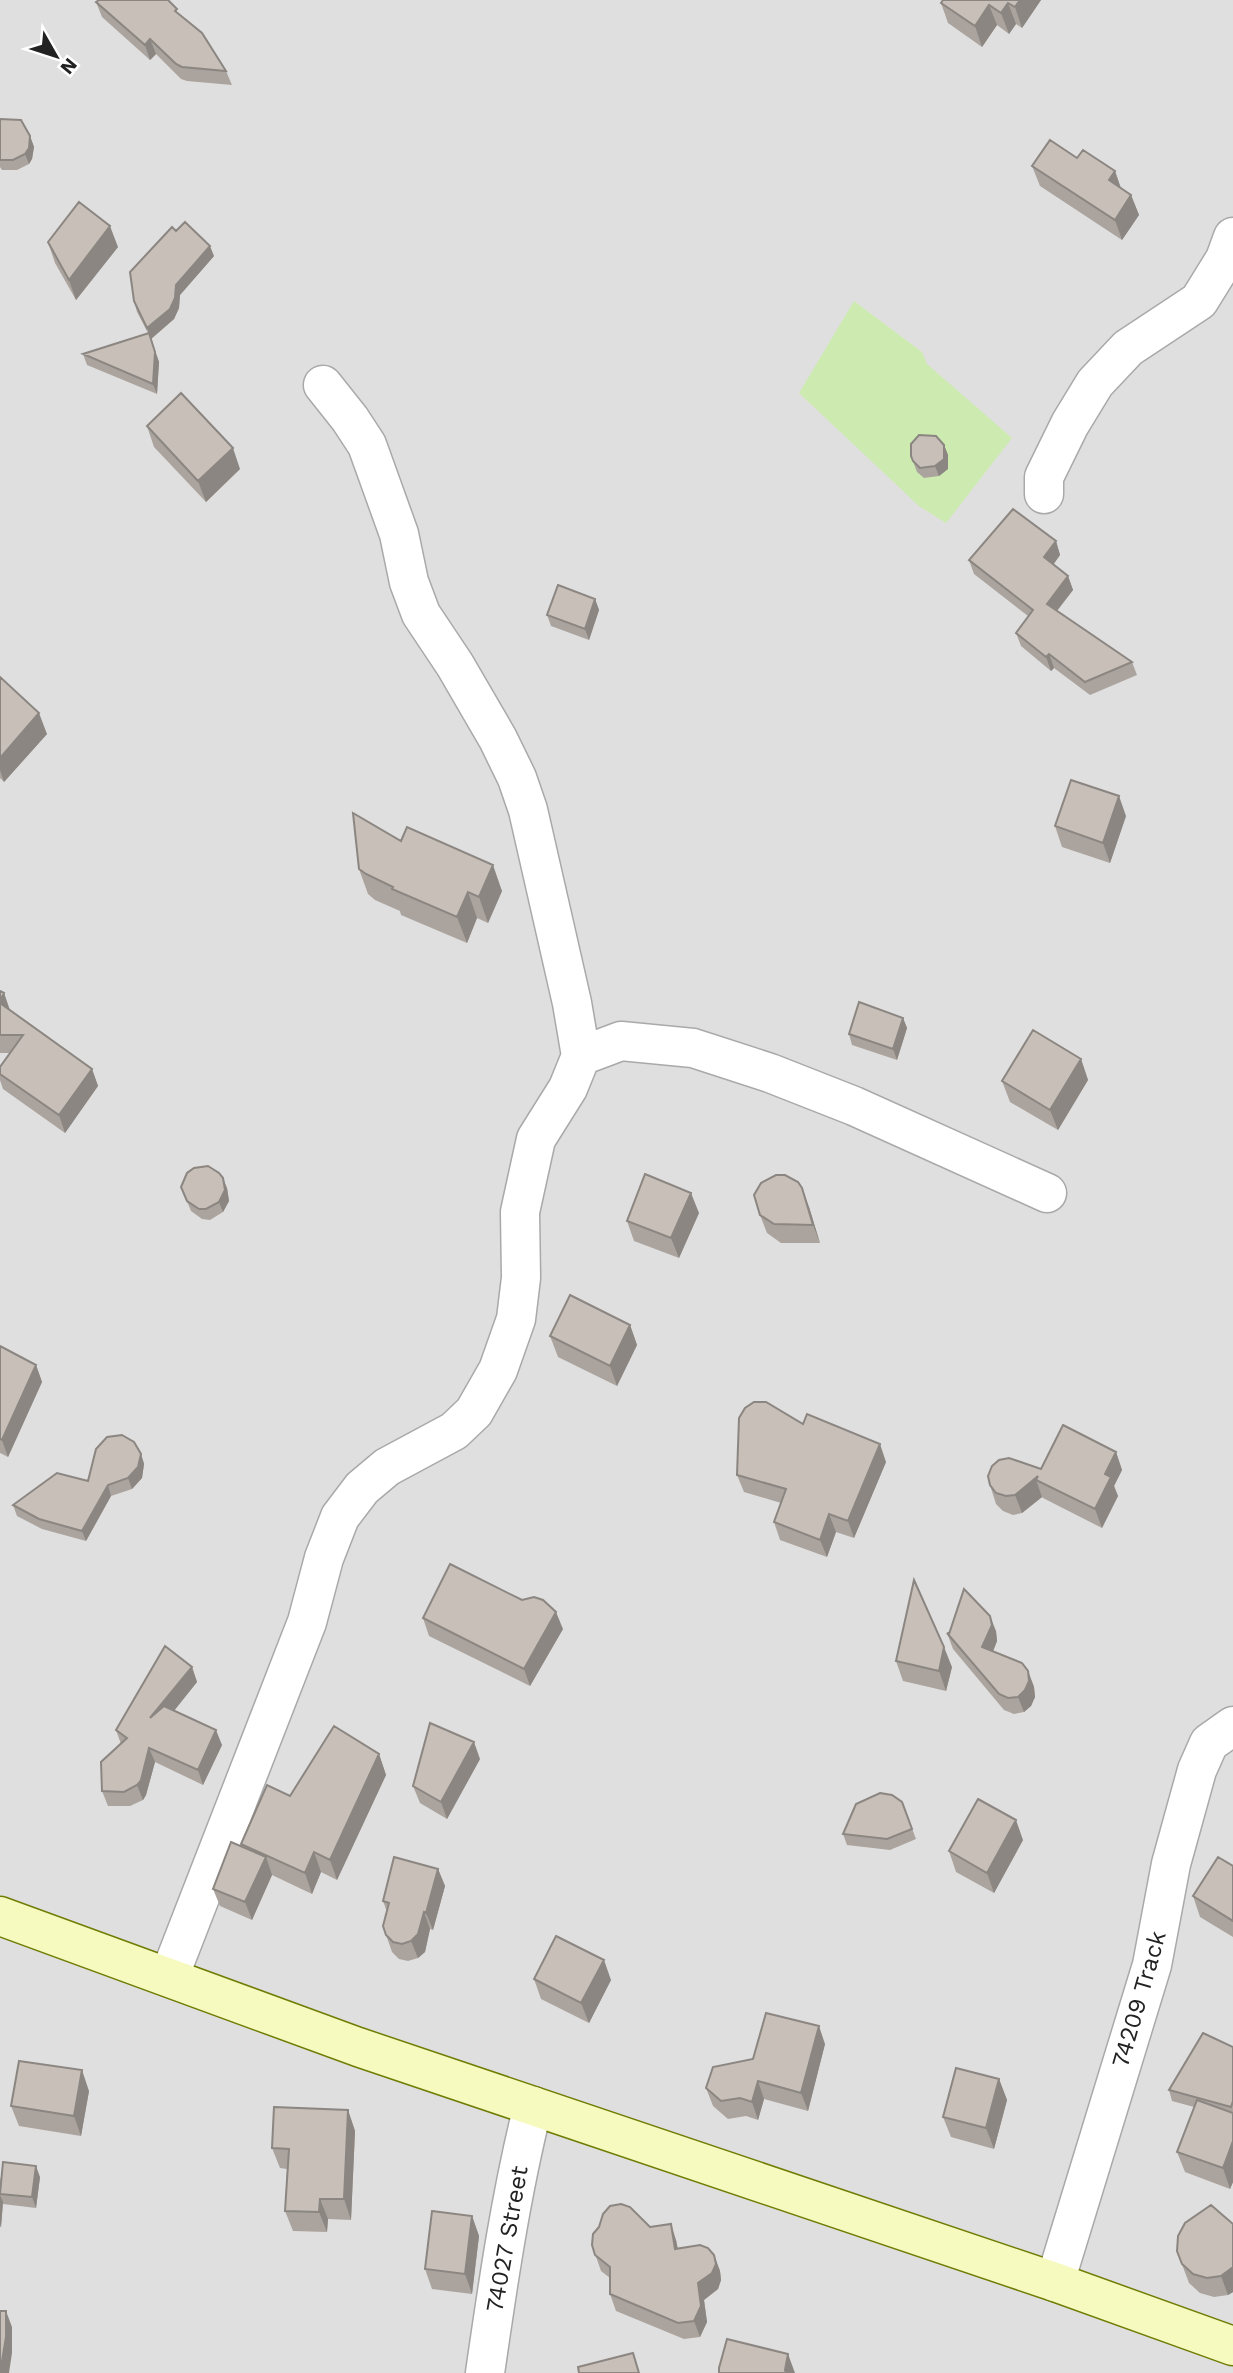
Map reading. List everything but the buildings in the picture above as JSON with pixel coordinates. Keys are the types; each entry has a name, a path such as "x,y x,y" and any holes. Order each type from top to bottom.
{"street":[{"path":"1044,494 1044,477 1070,424 1095,383 1128,348 1199,301 1225,259 1233,237"},
{"path":"169,1978 307,1622 324,1558 340,1517 362,1488 387,1467 454,1430 474,1412 498,1370 516,1319 521,1278 520,1212 536,1139 568,1088 581,1056 572,1003 528,810 517,778 498,739 455,665 421,614 409,582 399,534 366,444 323,385"},
{"path":"581,1056 621,1041 693,1048 770,1073 854,1106 1047,1193"},
{"name":"74209 Track","path":"1055,2282 1152,1965 1171,1864 1197,1770 1209,1743 1233,1726"},
{"path":"0,1916 358,2047 1055,2282 1233,2346"},
{"name":"74027 Street","path":"485,2373 511,2209 533,2106"}],"shaded area":[{"path":"0,0 1233,0 1233,2373 0,2373"}],"green space":[{"path":"854,301 922,352 927,364 1012,438 946,523 919,506 799,393"}]}
